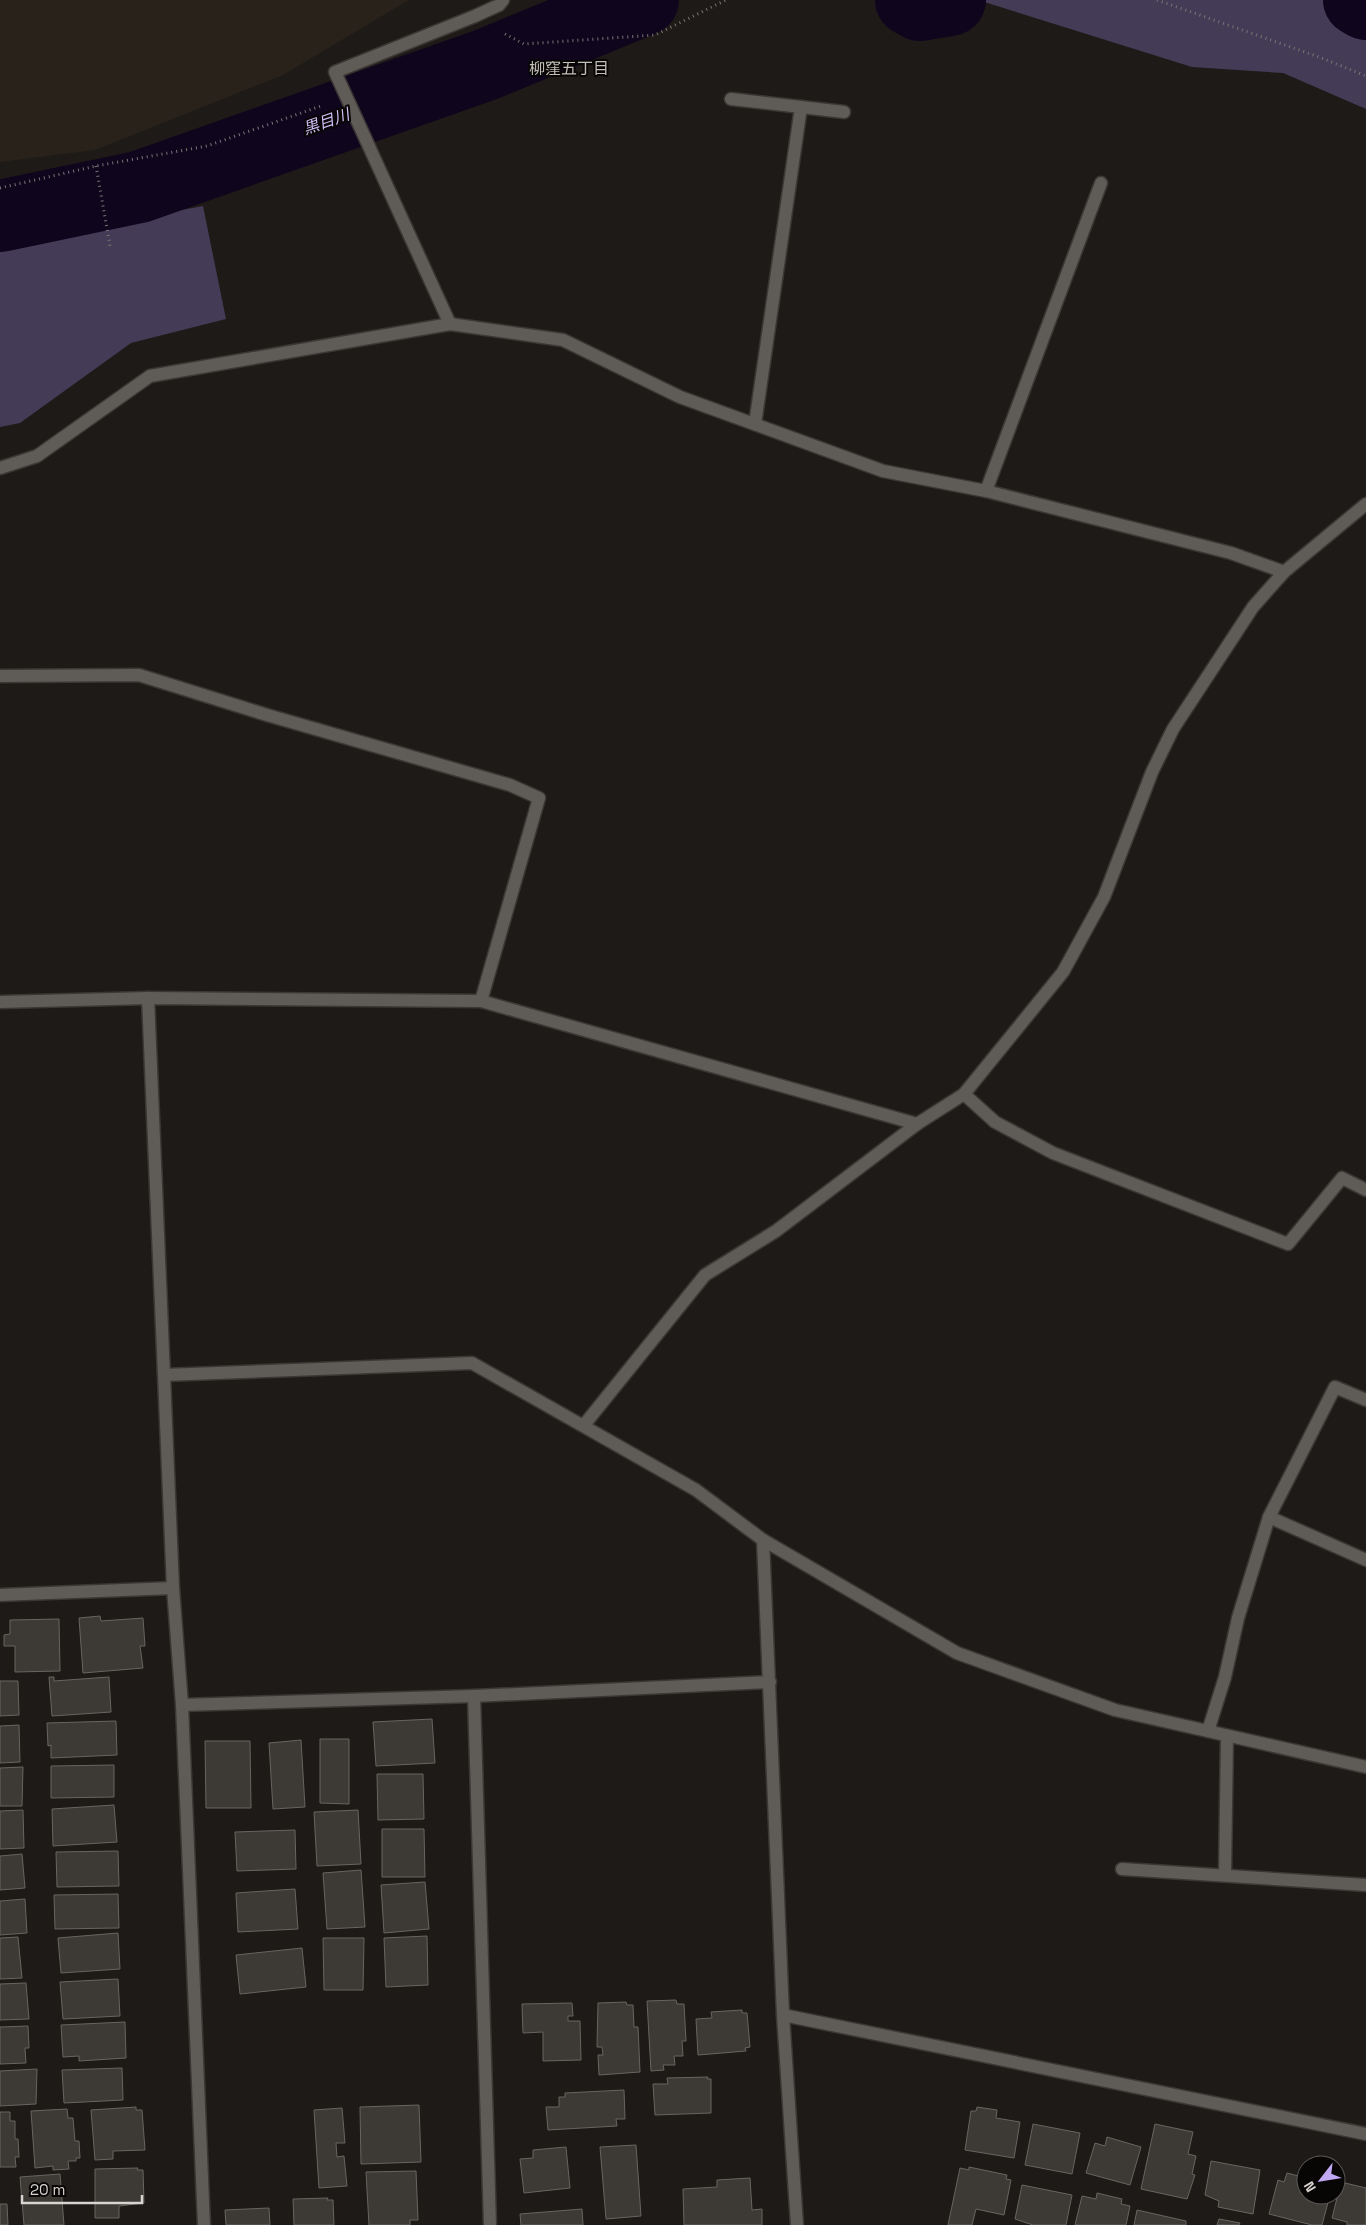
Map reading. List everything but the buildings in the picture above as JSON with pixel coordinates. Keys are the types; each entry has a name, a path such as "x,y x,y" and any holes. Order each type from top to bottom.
{"street":[{"path":"450,324 335,72 475,16 499,5 503,0"},
{"path":"731,100 844,112"},
{"path":"755,424 801,107"},
{"path":"986,491 1101,183"},
{"path":"0,468 37,456 150,376 450,324 563,340 680,397 883,471 986,491 1231,553 1284,572"},
{"path":"584,1425 705,1275 776,1231 917,1124 964,1094 1063,972 1104,897 1152,772 1173,729 1253,607 1284,572 1366,504"},
{"path":"0,676 138,675 267,715 510,784 538,798 481,1001"},
{"path":"0,1002 148,998 481,1001 917,1124"},
{"path":"148,998 173,1588 182,1704 204,2225"},
{"path":"964,1094 995,1122 1053,1153 1288,1244 1342,1178 1366,1190"},
{"path":"164,1375 472,1363 696,1490 763,1540 957,1653 1115,1710 1366,1767"},
{"path":"1208,1731 1225,1677 1238,1618 1269,1517 1335,1387 1366,1400"},
{"path":"1269,1517 1366,1560"},
{"path":"763,1540 783,2015 797,2225"},
{"path":"0,1595 173,1588"},
{"path":"182,1704 474,1696 770,1682"},
{"path":"474,1696 490,2225"},
{"path":"1225,1874 1228,1736"},
{"path":"1122,1869 1225,1874 1366,1885"},
{"path":"783,2015 1366,2134"}],"path":[{"path":"475,16 524,44 532,44 655,35 726,0"},
{"path":"1157,0 1319,57 1366,76"},
{"path":"0,188 96,166 207,146 299,114"},
{"path":"96,166 110,246"}],"shaded area":[{"path":"0,0 409,0 283,75 95,150 0,162"},
{"path":"978,0 1366,0 1366,109 1283,73 1192,67"},
{"path":"203,206 226,319 131,343 20,423 0,427 0,244"}],"waterway":[{"name":"黒目川","path":"0,216 139,187 485,65 643,0"},
{"name":"黒目川","path":"911,0 920,5 950,0"},
{"name":"黒目川","path":"1359,0 1366,4"}],"district":[{"name":"柳窪五丁目","path":"569,68"}]}
